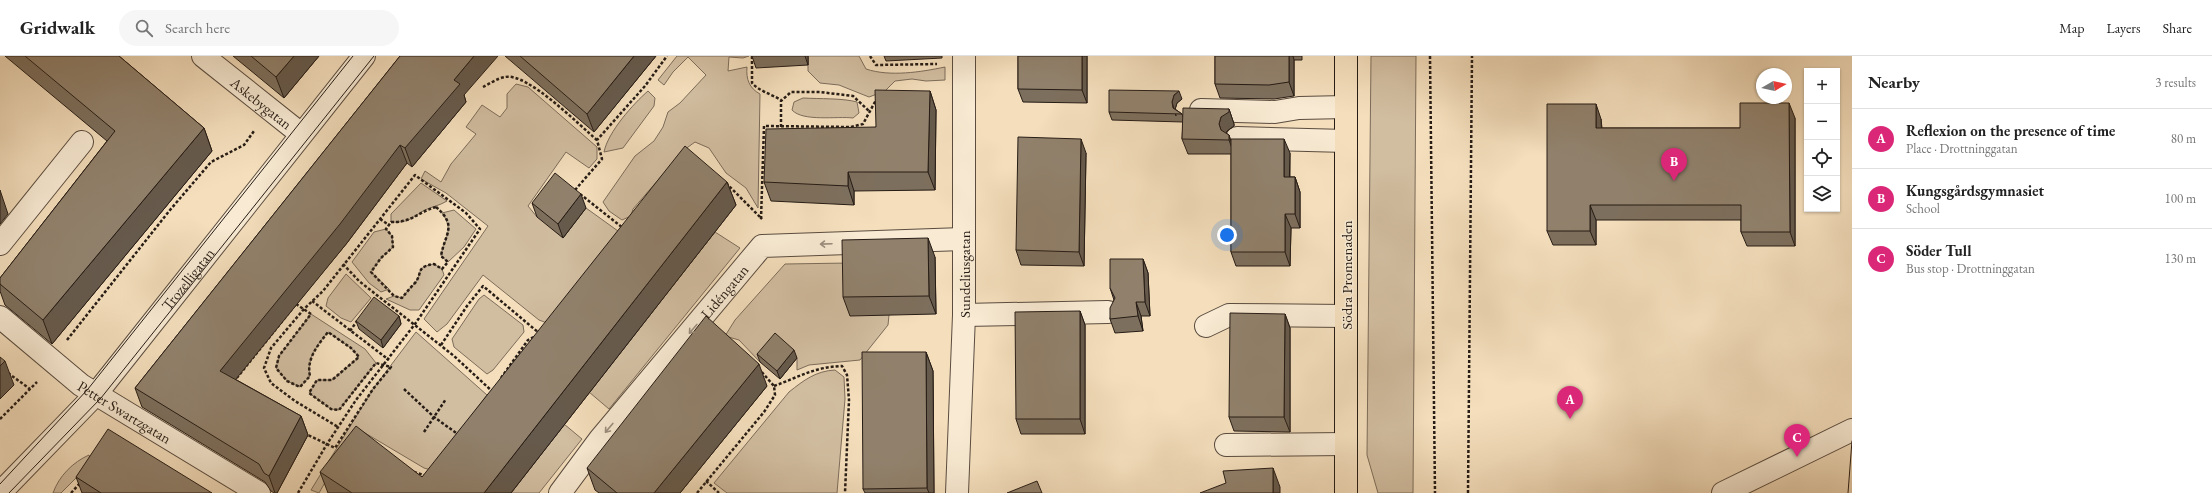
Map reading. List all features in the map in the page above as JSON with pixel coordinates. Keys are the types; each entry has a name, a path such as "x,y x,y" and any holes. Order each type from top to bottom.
{"main road":[{"name":"Södra Promenaden","path":"1346,56 1346,493"}],"street":[{"name":"Askebygatan","path":"203,56 268,110 301,134"},
{"name":"Trozelligatan","path":"0,493 96,394 364,56"},
{"name":"Sundeliusgatan","path":"957,493 964,316 964,56"},
{"path":"1187,110 1275,112 1299,108 1346,108"},
{"path":"1237,138 1346,140"},
{"path":"0,244 82,142"},
{"name":"Lidéngatan","path":"560,493 600,439 762,246 963,239"},
{"path":"964,316 1108,312"},
{"path":"1206,326 1229,315 1346,316"},
{"name":"Petter Swartzgatan","path":"0,317 96,394 259,493"},
{"path":"1723,493 1852,430"},
{"path":"1226,445 1346,444"}],"path":[{"path":"597,140 645,86 667,56"},
{"path":"752,56 752,83 757,88 767,91 781,100"},
{"path":"870,56 876,65 940,64"},
{"path":"1430,56 1435,493"},
{"path":"1468,493 1472,56"},
{"path":"483,87 505,76 518,77 553,102 597,140 602,159 575,190"},
{"path":"781,100 791,92 820,92 853,96 870,111"},
{"path":"761,219 764,126 851,127 863,124 876,101 881,98"},
{"path":"781,100 781,127"},
{"path":"0,419 42,377 52,360 170,210 211,162 244,146 268,110"},
{"path":"298,493 338,427 374,375 389,360 415,324 480,229 466,213 415,174 323,291 304,309 271,348 264,368 271,382 295,401 338,427"},
{"path":"721,179 738,193 761,219 769,219"},
{"path":"570,186 625,229"},
{"path":"436,207 448,221 449,233 443,246 441,256 448,262 442,269 434,264 425,266 418,273 416,282 402,298 394,296 371,272 381,258 393,247 392,236 386,229 389,225 391,222 403,223 414,218 424,210 436,207"},
{"path":"380,219 389,225"},
{"path":"343,264 378,296 415,324 495,393 497,388"},
{"path":"440,345 466,306 483,286 542,334 528,340 500,382"},
{"path":"373,302 378,296"},
{"path":"312,301 389,360"},
{"path":"296,304 304,309 311,314 279,356 276,368 287,381 300,387 310,376 308,368 313,353 328,332 351,348 359,357 332,380 317,380 309,393 331,409 339,410 376,363 391,367 373,389 336,448 228,388 296,304"},
{"path":"350,331 359,319"},
{"path":"696,493 764,412 775,395 774,386 755,366"},
{"path":"774,386 803,373 829,367 842,366 847,375 849,400 845,493"},
{"path":"6,371 30,389"},
{"path":"404,389 434,417 464,440"},
{"path":"424,432 446,399"},
{"path":"411,470 434,477"},
{"path":"71,493 86,476"},
{"path":"706,482 719,493"}],"shaded area":[{"path":"677,56 749,56 743,58 729,57 728,71 747,67 749,83 756,92 760,94 758,208 746,188 726,173 709,148 695,142 684,150 633,209 631,216 622,220 609,211 603,202 635,156 654,141 663,127 668,112 680,103 706,75 688,57 673,72 664,85 658,80"},
{"path":"808,56 859,56 866,69 885,73 926,71 945,67 945,80 926,81 912,79 895,81 885,91 869,97 839,85 820,83 808,71"},
{"path":"1371,56 1416,56 1413,493 1378,493 1367,455"},
{"path":"516,84 528,87 597,147 597,159 589,168 566,152 528,206 537,217 586,208 618,231 547,323 539,320 483,275 447,324 437,332 424,319 488,226 446,193 421,179 425,171 441,182 451,164 476,134 466,127 482,105 500,117 507,108 507,94"},
{"path":"648,91 655,98 654,106 623,148 604,152 606,144 616,127 635,103"},
{"path":"803,98 838,99 857,102 859,113 853,118 821,118 804,116 797,114 792,110 794,102"},
{"path":"421,183 447,201 408,220 391,222 391,214"},
{"path":"454,210 476,229 464,247 448,262 441,256 448,234 448,225 442,213"},
{"path":"386,229 392,236 393,247 381,258 371,272 389,289 381,292 369,283 352,262 374,232"},
{"path":"715,232 740,248 609,409 589,392"},
{"path":"849,263 889,315 888,325 860,360 809,365 797,370 797,358 777,341 760,362 739,340 725,336 735,320 785,264"},
{"path":"434,264 442,269 444,275 419,310 410,310 386,299 394,296 402,298 415,283 420,271 428,265"},
{"path":"346,274 371,298 351,322 341,318 326,306 328,298"},
{"path":"484,295 523,325 524,332 493,370 487,374 454,347 452,339 479,299"},
{"path":"311,314 365,349 376,363 339,410 331,409 309,393 317,380 332,380 359,357 351,348 328,332 311,358 309,370 310,376 300,387 287,381 276,368 279,356"},
{"path":"416,332 487,395 431,470 424,468 360,430 343,451 319,493 311,490 373,389"},
{"path":"835,370 844,377 845,399 837,493 727,493 714,483 789,392 816,374"},
{"path":"564,424 582,439 539,493 508,493"},
{"path":"89,455 91,463 61,493 53,493 67,470"}],"building":[{"path":"25,56 119,56 204,128 43,320 0,284 0,278 115,131"},
{"path":"251,56 294,56 276,77"},
{"path":"400,56 474,56 454,80 460,84 405,148 400,145 340,224 220,371 301,416 269,476 264,473 259,464 135,388"},
{"path":"520,56 634,56 587,114"},
{"path":"1018,56 1082,56 1082,90 1018,89"},
{"path":"1215,56 1289,56 1289,82 1269,85 1215,84"},
{"path":"875,90 930,91 928,172 848,172 848,186 764,182 766,129 876,127"},
{"path":"1109,90 1179,91 1174,95 1172,102 1173,108 1182,114 1109,112"},
{"path":"1740,103 1789,104 1790,232 1741,232 1741,205 1590,205 1590,231 1547,231 1547,104 1596,104 1596,128 1740,128"},
{"path":"1183,108 1229,109 1229,112 1221,117 1219,124 1221,130 1229,135 1229,140 1182,139"},
{"path":"1018,137 1081,139 1079,252 1016,250"},
{"path":"1231,139 1284,139 1284,177 1295,177 1295,214 1285,214 1285,252 1231,252"},
{"path":"685,146 727,182 484,493 352,493 320,472 356,426 422,477"},
{"path":"555,173 581,194 558,224 532,203"},
{"path":"928,238 929,296 843,297 842,240"},
{"path":"1110,259 1143,259 1145,302 1136,302 1138,316 1110,319 1110,308 1115,298 1110,288"},
{"path":"374,297 399,316 381,340 356,321"},
{"path":"1080,311 1080,419 1016,419 1015,312"},
{"path":"1230,313 1285,314 1284,417 1229,417"},
{"path":"706,316 759,364 654,493 617,493 587,468"},
{"path":"775,333 794,350 777,371 757,354"},
{"path":"862,352 926,352 927,488 863,489"},
{"path":"0,357 5,361 0,366"},
{"path":"108,429 212,493 101,493 76,477"},
{"path":"1273,468 1273,493 1200,493 1226,483 1223,471"},
{"path":"1037,481 1042,493 1007,493"}],"tram line":[{"path":"0,484 88,389 353,56"},
{"path":"9,493 101,398 374,56"},
{"path":"1848,493 1852,441"}],"place":[{"name":"Kungsgårdsgymnasiet","path":"1674,181"},
{"name":"Reflexion on the presence of time","path":"1570,419"},
{"name":"Söder Tull","path":"1797,457"}]}
